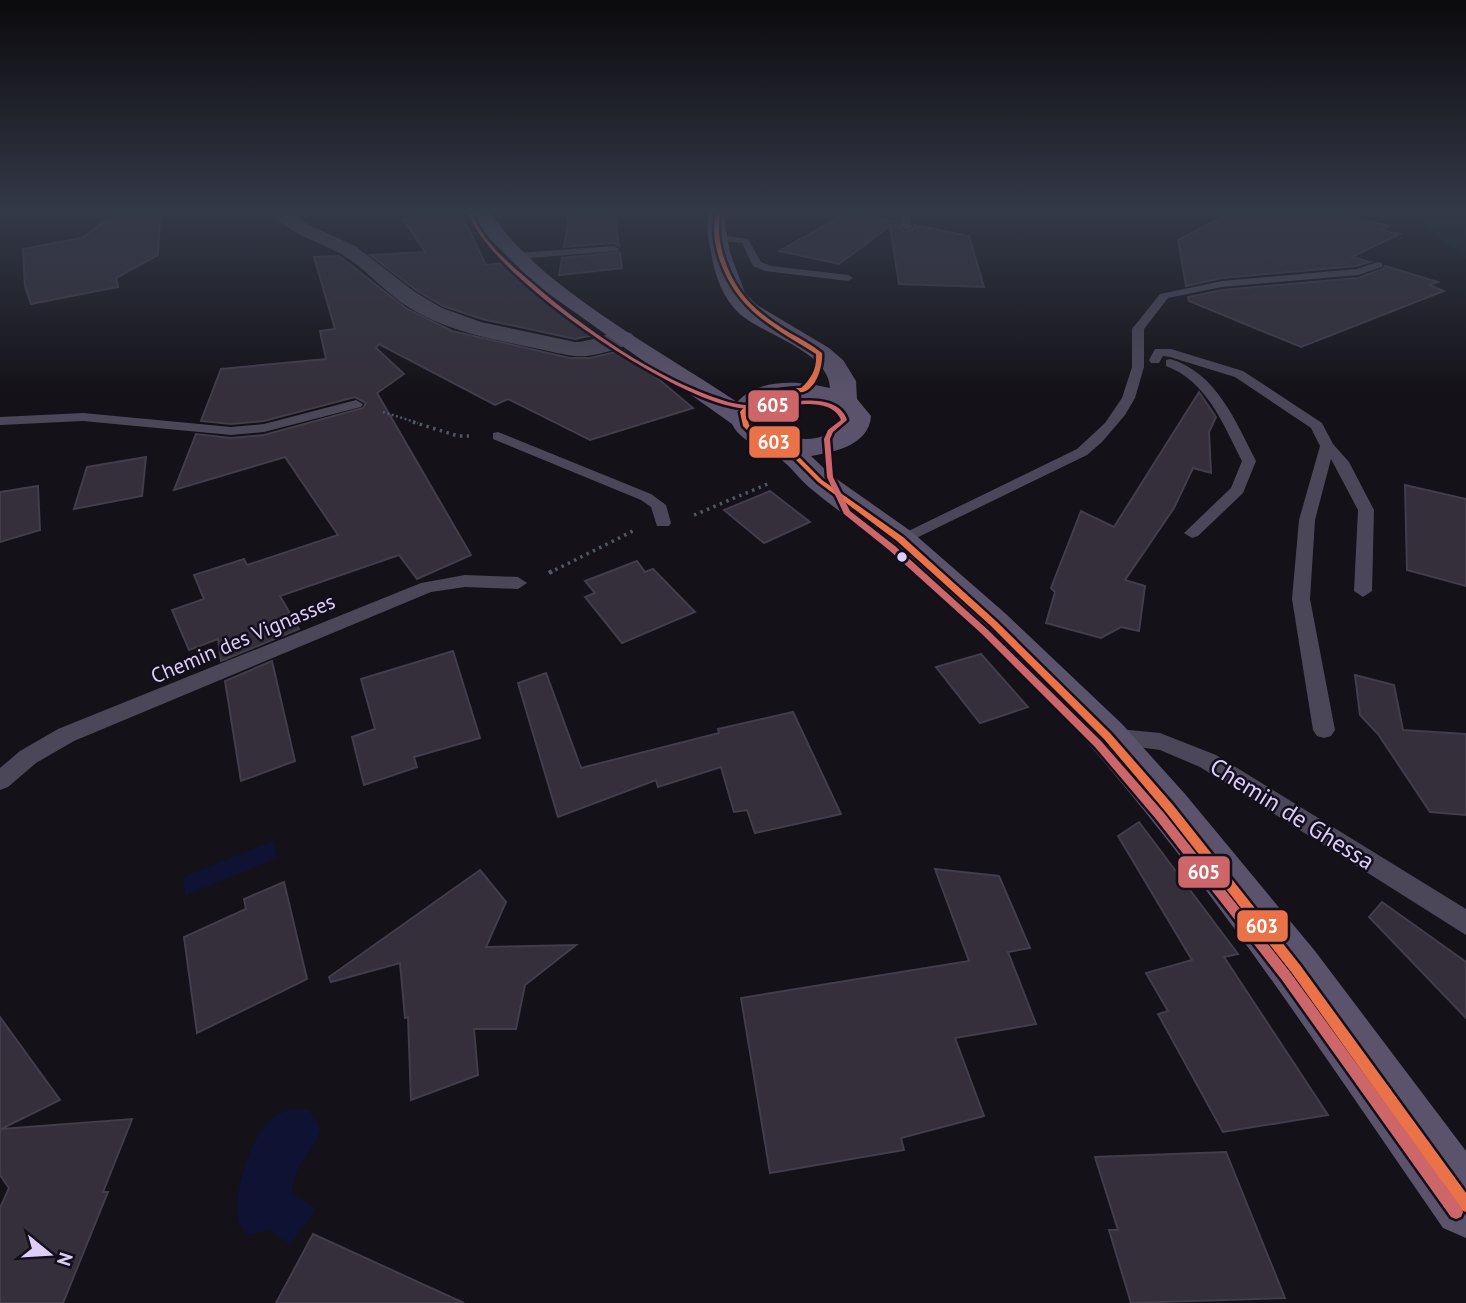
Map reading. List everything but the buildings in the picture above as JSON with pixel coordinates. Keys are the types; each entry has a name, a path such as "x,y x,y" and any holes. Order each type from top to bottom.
{"main road":[{"path":"536,271 624,338 743,419 753,433 777,443 794,455 820,481 857,505 900,539 993,623 1107,736 1169,808 1296,970 1466,1205"},
{"path":"725,271 738,299 756,314 819,353 842,376 844,401"},
{"path":"803,390 818,374 821,365 819,353"},
{"path":"691,382 723,390 764,395 803,390 825,394 844,401 853,408 857,416 856,425 850,433 839,439 810,446 777,443"},
{"path":"743,419 747,405 764,395"},
{"path":"839,439 842,474 857,505"}],"street":[{"path":"375,271 416,303 468,328 575,349 589,349 624,338"}],"lane":[{"path":"785,271 848,278"},
{"path":"1148,360 1138,329 1164,296 1222,284 1361,271"},
{"path":"900,539 1082,452 1104,434 1127,406 1148,360 1159,352 1171,353 1239,374 1317,426 1327,446 1342,462 1366,510 1363,591"},
{"path":"1148,360 1189,370 1221,405 1249,461 1238,490 1192,533"},
{"path":"0,421 83,417 231,431 264,428 356,404"},
{"path":"498,436 646,497 658,506 663,523"},
{"path":"1324,730 1301,599 1307,520 1327,446"},
{"name":"Chemin des Vignasses","path":"0,781 28,757 66,735 427,587 465,581 518,583"},
{"name":"Chemin de Ghessa","path":"1107,736 1147,737 1176,744 1208,761 1466,923"}],"path":[{"path":"356,404 458,436 498,436"}],"shaded area":[{"path":"273,841 277,858 185,896 183,877"},
{"path":"295,1109 309,1110 321,1129 295,1175 292,1192 316,1210 290,1245 268,1230 248,1235 240,1226 237,1212 241,1178 254,1143 270,1120"}],"transit line":[{"name":"605","path":"515,271 543,296 622,353 696,393 723,403 746,407 813,402 833,408 842,414 844,420 830,431 827,439 830,477 847,512 892,548 985,632 1098,744 1160,816 1286,976 1456,1212"},
{"name":"603","path":"726,271 735,289 758,314 819,353 818,369 807,386 803,390 777,392 755,400 743,412 746,426 753,433 777,443 794,455 820,481 900,539 993,623 1107,736 1169,808 1296,969 1466,1205"}]}
